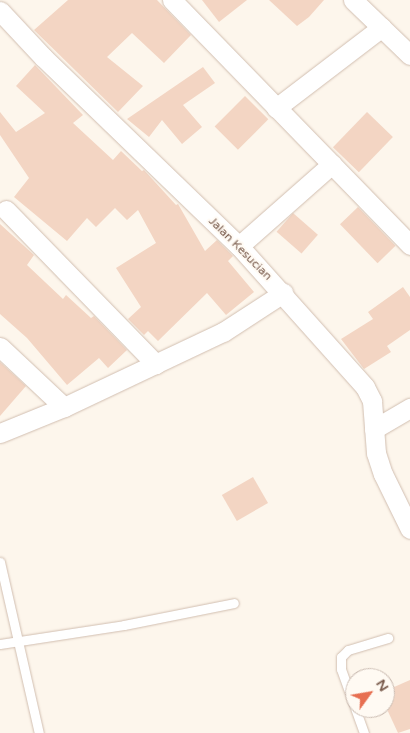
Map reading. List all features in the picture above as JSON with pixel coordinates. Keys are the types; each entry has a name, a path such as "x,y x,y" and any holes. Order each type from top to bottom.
{"street":[{"path":"172,0 410,245"},
{"path":"353,0 410,54"},
{"name":"Jalan Kesucian","path":"0,11 43,57 239,246 283,293 364,387 372,401 376,453 382,474 410,529"},
{"path":"276,108 382,27"},
{"path":"239,246 332,164"},
{"path":"6,210 156,364"},
{"path":"0,433 64,407 223,332 283,293"},
{"path":"0,348 64,407"},
{"path":"374,429 410,408"}],"lane":[{"path":"0,562 39,733"},
{"path":"0,644 124,625 234,603"},
{"path":"364,733 341,670 341,656 348,650 388,638"}],"building":[{"path":"68,0 157,0 191,35 164,63 132,33 107,57 143,86 118,112 34,30"},
{"path":"202,0 247,0 219,22"},
{"path":"269,0 324,0 309,17 297,26"},
{"path":"35,65 83,115 73,123 113,160 121,151 142,171 144,170 176,205 178,204 205,251 217,240 233,256 228,261 254,292 226,315 207,293 158,341 148,331 144,335 128,319 141,307 116,268 156,243 138,210 127,220 115,208 96,227 87,218 67,241 14,197 29,178 0,135 0,112 16,132 45,113 16,86"},
{"path":"203,67 215,83 183,105 202,127 182,144 162,120 149,137 127,119"},
{"path":"245,96 268,119 238,150 215,126"},
{"path":"367,112 393,137 359,172 333,147"},
{"path":"358,207 396,246 378,263 340,224"},
{"path":"293,213 318,235 302,254 277,232"},
{"path":"0,224 34,255 27,265 63,299 66,295 91,318 94,316 127,350 108,368 99,358 67,385 27,338 0,314"},
{"path":"403,287 410,297 410,330 387,346 391,352 364,369 341,339 373,319 368,312"},
{"path":"0,362 26,386 0,416"},
{"path":"253,477 268,503 237,521 222,495"},
{"path":"410,680 410,729 398,733 391,718 395,718 395,687"}]}
